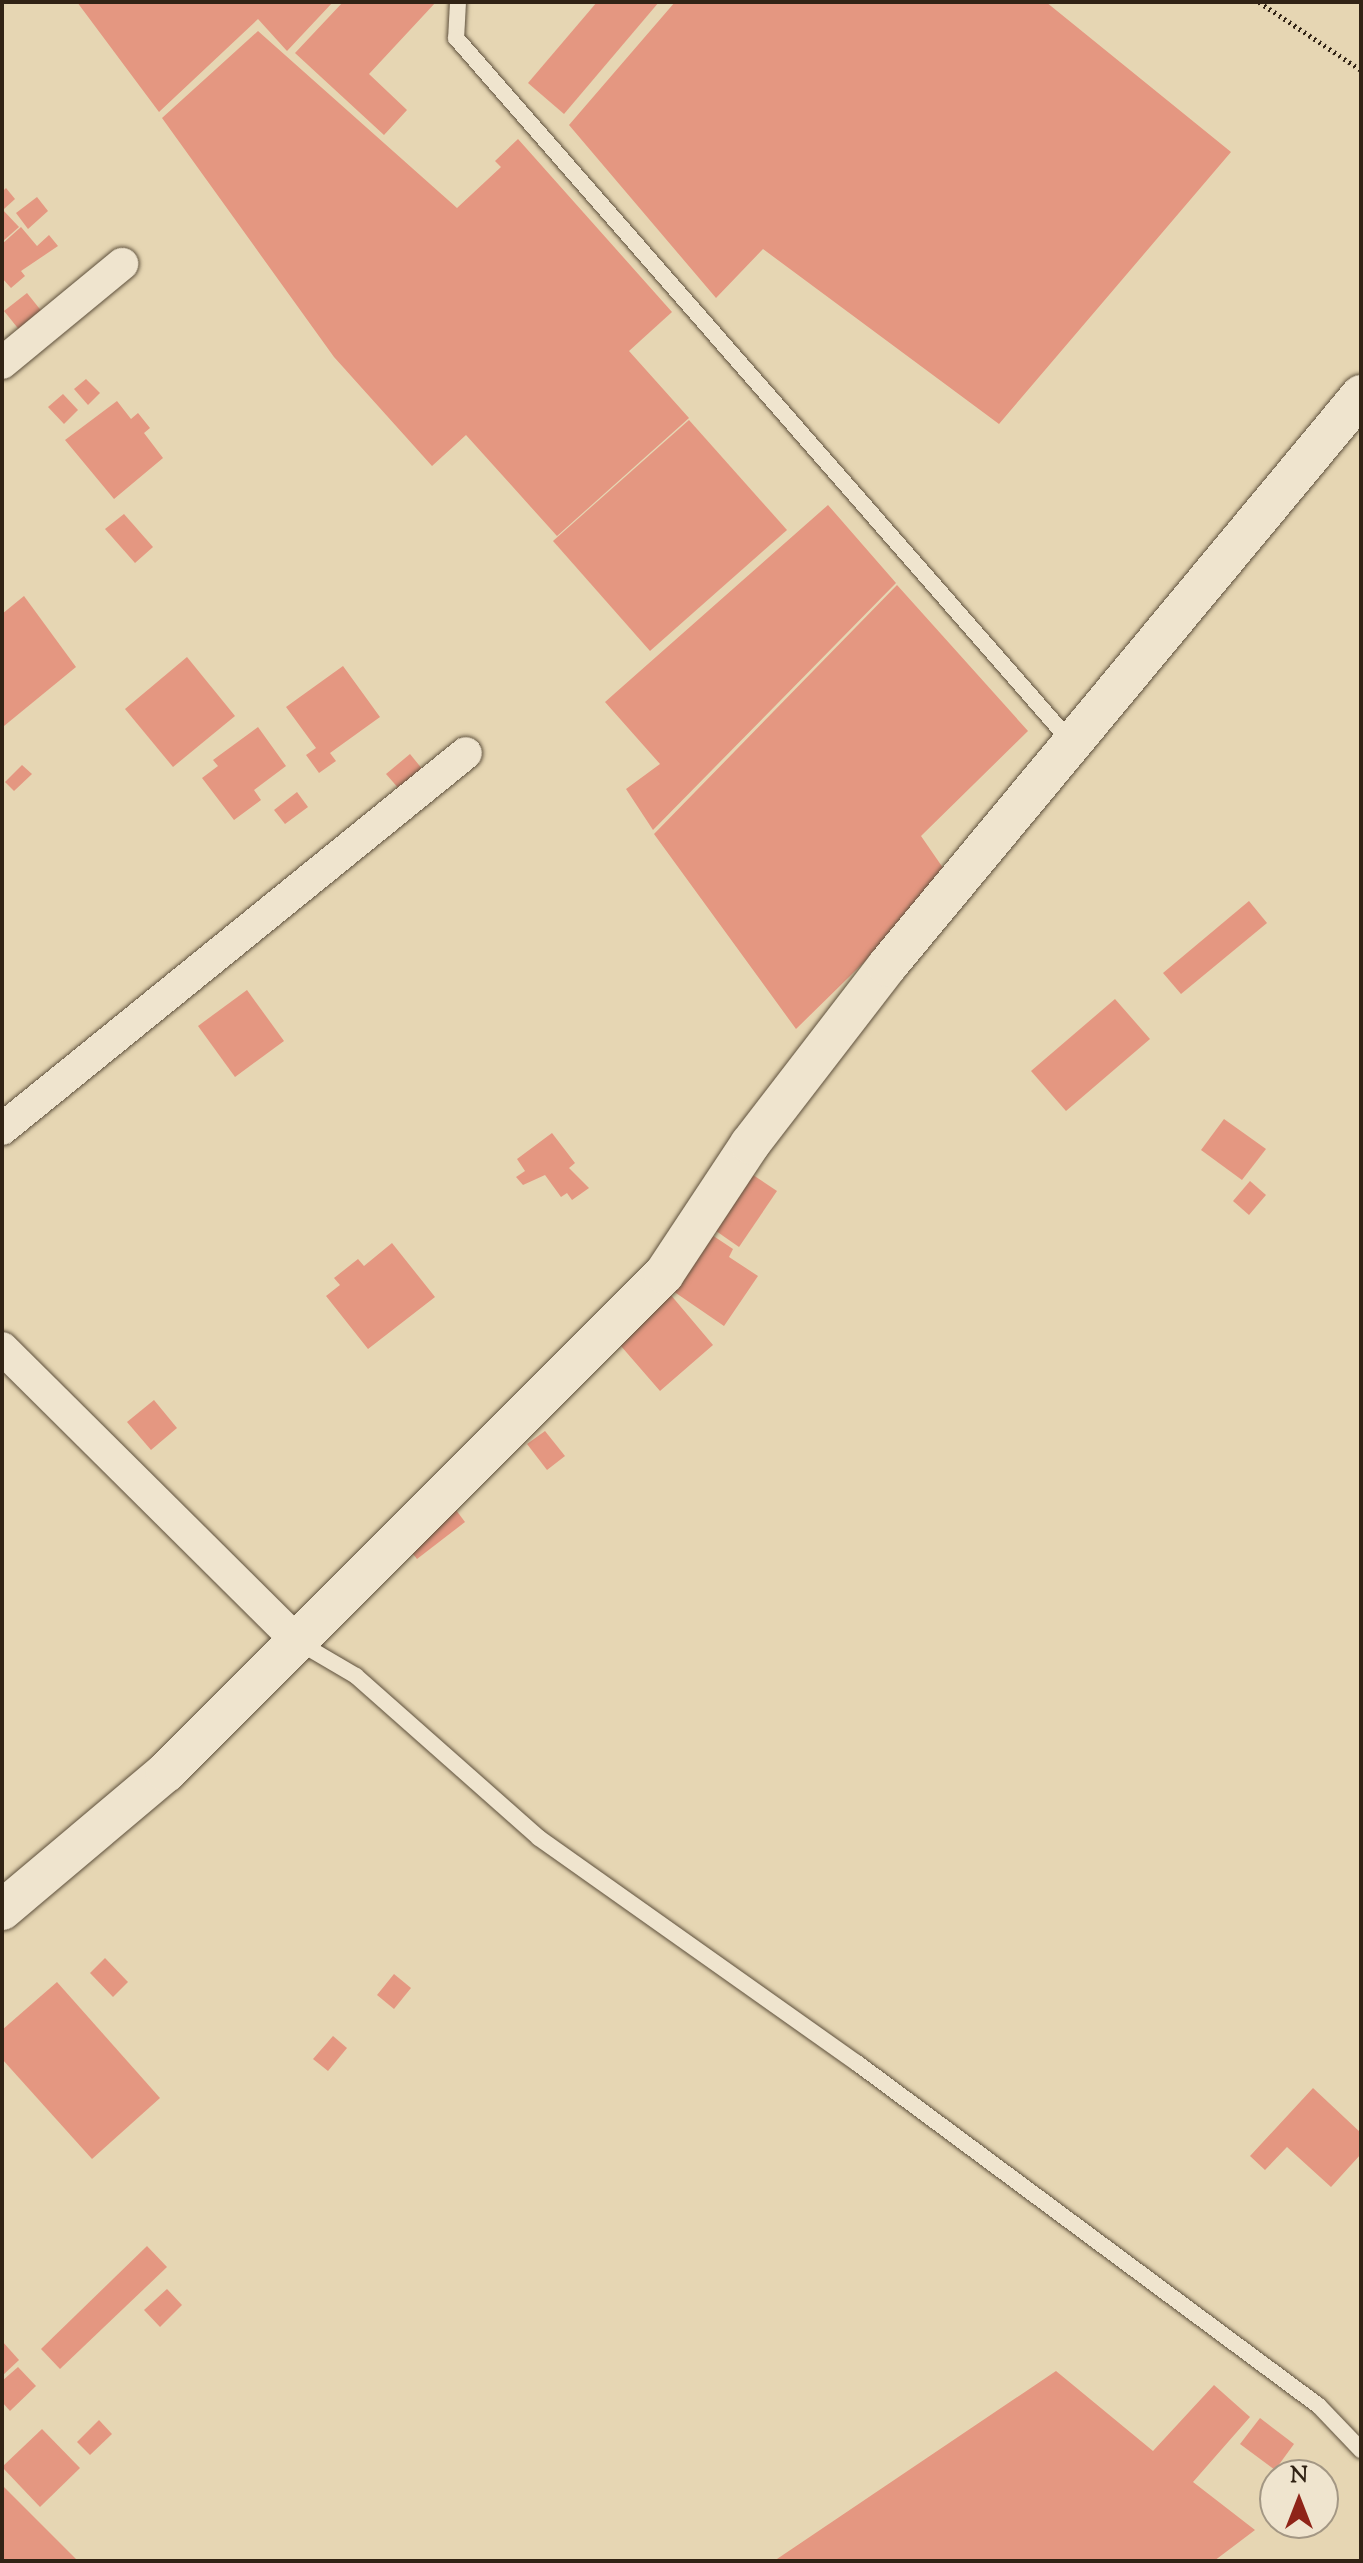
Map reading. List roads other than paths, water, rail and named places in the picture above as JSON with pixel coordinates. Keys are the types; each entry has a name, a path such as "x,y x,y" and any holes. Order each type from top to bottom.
{"street":[{"path":"2,363 122,264"},
{"path":"2,1910 166,1772 664,1274 750,1144 887,966 1361,395"},
{"path":"2,1129 466,753"},
{"path":"2,1348 297,1641"}],"lane":[{"path":"458,2 456,38 1073,744"},
{"path":"297,1641 356,1676 539,1838 857,2063 1319,2406 1361,2450"}]}
